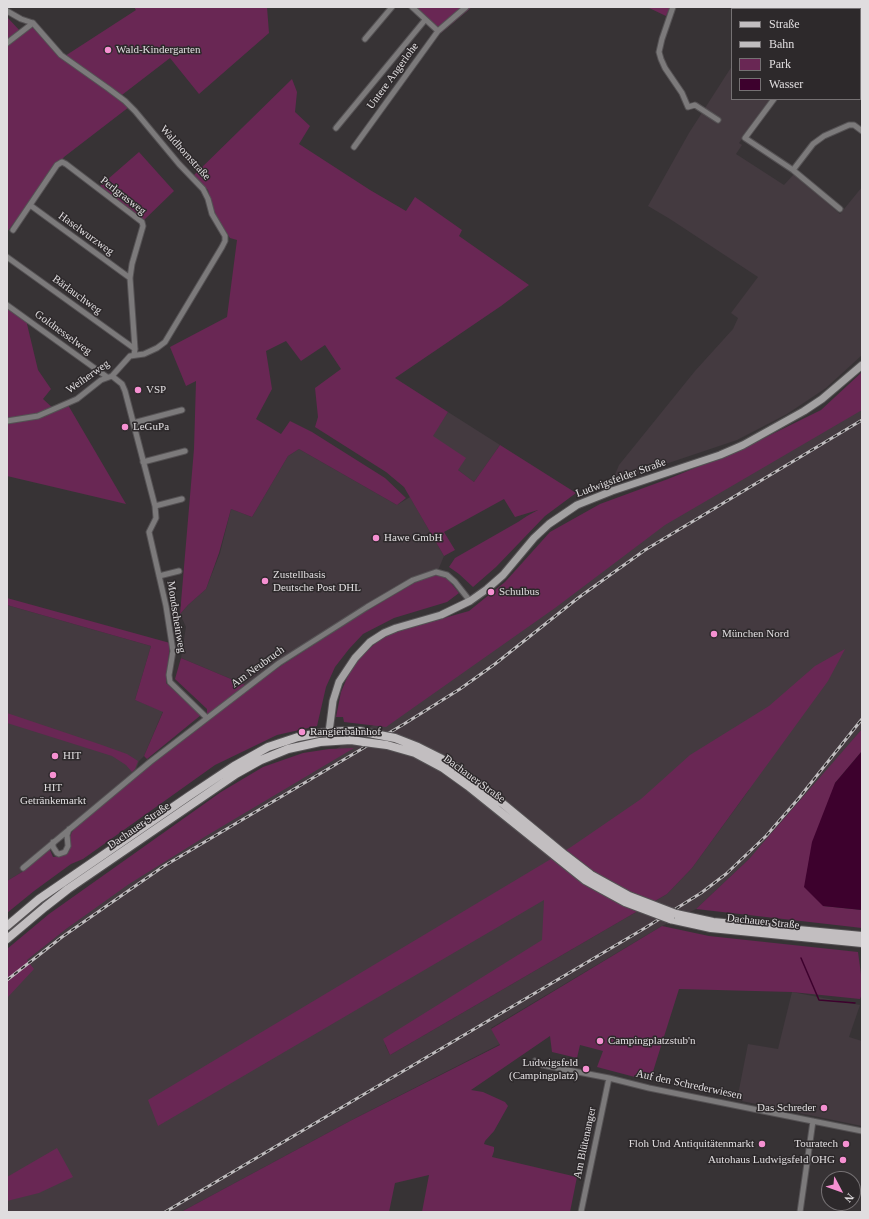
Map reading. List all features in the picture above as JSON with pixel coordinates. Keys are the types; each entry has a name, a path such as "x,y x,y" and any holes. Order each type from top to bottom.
{"main road":[{"name":"Dachauer Straße","path":"7,926 39,899 234,766 268,747 298,737 329,732 359,731 395,738 418,747 457,768 564,855 591,874 629,896 673,917"},
{"name":"Dachauer Straße","path":"7,939 44,907 74,884 236,774 261,760 288,749 314,743 351,740 387,745 415,753 443,768 468,786 585,880 625,902 711,928 862,936"},
{"name":"Dachauer Straße","path":"774,931 862,943"}],"street":[{"path":"365,38 392,7"},
{"path":"412,7 438,31"},
{"name":"Untere Angerlohe","path":"354,147 438,31 466,7"},
{"path":"673,7 659,52 664,68 682,93 688,106 694,105 718,120"},
{"name":"Waldhornstraße","path":"7,11 21,19 33,23 61,55 125,101 135,111 179,164 205,192 212,214 225,236 225,241 222,247 166,342 144,354 133,353"},
{"name":"Untere Angerlohe","path":"336,128 425,20"},
{"path":"7,43 33,23"},
{"path":"773,100 745,138 793,170 840,209"},
{"path":"793,170 813,144 824,136 854,125 862,131"},
{"name":"Perlgrasweg","path":"30,205 57,165 62,162 142,222 143,226 132,264 130,278 133,353"},
{"path":"13,230 30,205"},
{"name":"Haselwurzweg","path":"30,205 130,278"},
{"name":"Bärlauchweg","path":"7,257 133,353"},
{"name":"Goldnesselweg","path":"7,305 109,376"},
{"name":"Weiherweg","path":"7,420 38,416 77,400 101,380 109,376 133,353"},
{"name":"Ludwigsfelder Straße","path":"330,741 329,732 333,701 339,682 346,669 362,650 384,633 441,615 470,601 503,575 534,538 549,524 571,509 590,499 720,455 743,445 804,411 822,399 862,365"},
{"name":"Mondscheinweg","path":"109,376 122,384 155,506 156,518 149,532 166,606 173,651 169,676 170,682 207,718"},
{"path":"133,423 182,410"},
{"path":"143,462 185,451"},
{"path":"155,506 182,499"},
{"name":"Mondscheinweg","path":"159,576 179,571"},
{"name":"Am Neubruch","path":"23,868 150,762 279,662 367,607 413,580 436,572 447,575 455,582 470,601"},
{"path":"53,842 53,847 57,853 59,854 65,852 68,846 67,835 69,829"},
{"name":"Auf den Schrederwiesen","path":"535,1061 542,1065 610,1078 649,1088 862,1131"},
{"name":"Am Blütenanger","path":"581,1212 610,1078"},
{"path":"800,1212 813,1121"}],"shaded area":[{"path":"731,68 731,100 771,100 739,143 742,145 736,154 784,185 794,174 840,214 862,187 862,355 826,388 787,414 737,440 612,482 619,465 695,371 733,329 738,318 731,313 758,277 648,206 689,133"},
{"path":"862,401 862,729 820,778 763,856 761,846 696,909 662,926 491,1028 500,1044 350,1121 181,1212 7,1212 7,984 27,960 128,882 405,705 605,555","holes":["749,790 692,868 667,894 390,1055 385,1045 552,942 545,900"]},
{"path":"448,412 500,445 474,482 458,470 432,436"},
{"path":"299,449 397,505 410,497 444,556 436,575 414,583 360,615 250,687 181,658 186,627 180,614 206,589 220,553 231,509 252,517 288,456"},
{"path":"7,605 151,646 135,700 163,711 144,756 139,761 136,770 19,867 22,872 7,881"},
{"path":"792,992 860,1005 849,1037 862,1041 862,1126 737,1100 748,1044 778,1049"}],"green space":[{"path":"134,7 267,7 269,33 199,94 170,58 118,98 129,107 64,157 7,232 7,17 21,32 36,23 65,56 136,10"},
{"path":"416,7 472,7 441,33"},
{"path":"647,7 670,7 666,16"},
{"path":"862,7 862,85 861,8 772,8"},
{"path":"292,79 297,92 295,112 310,126 299,144 370,190 406,211 415,197 462,230 459,236 529,285 501,306 395,378 448,412 433,436 466,458 458,470 474,482 500,445 576,493 545,516 496,567 473,587 449,567 455,558 538,510 515,517 504,499 444,532 455,550 444,556 404,487 386,472 315,427 318,417 315,388 341,369 325,345 301,361 286,341 266,351 272,389 256,419 281,434 290,421 312,432 385,478 406,498 397,505 299,449 288,456 252,517 231,509 219,553 206,589 180,614 194,449 196,381 186,386 170,347 227,317 237,240 230,238 213,211 208,190 193,176"},
{"path":"139,152 174,191 144,220 100,186"},
{"path":"7,306 30,322 27,324 38,370 51,389 43,399 55,410 68,405 126,504 7,476"},
{"path":"862,372 862,410 665,525 555,608 386,727 344,722 343,717 336,717 341,692 350,671 357,660 379,640 395,632 469,611 505,582 550,532 600,504 668,479 744,448 821,410"},
{"path":"436,575 446,577 459,593 447,602 394,618 363,634 335,667 326,687 317,726 277,735 215,765 83,859 71,864 7,913 7,881 22,872 50,847 53,857 61,856 69,851 70,837 76,827 152,764 207,722 207,709 175,679 181,658 250,687 360,615 414,583"},
{"path":"7,598 170,643 166,683 201,715 147,759 144,756 163,712 135,700 151,646 7,605"},
{"path":"845,649 828,681 692,868 667,894 390,1055 383,1039 542,940 544,900 158,1126 148,1100 571,847 641,799 690,755 769,706 815,666"},
{"path":"7,713 127,754 138,761 135,769 132,772 126,765 112,756 7,723"},
{"path":"862,729 862,751 835,783 823,906 862,910 862,928 696,909 749,859"},
{"path":"354,748 206,836 129,884 66,929 27,960 34,969 7,998 7,949 49,914 221,792 263,767 303,753 329,749"},
{"path":"662,926 709,936 858,952 862,994 860,999 792,992 679,989 650,1081 597,1067 603,1051 580,1045 577,1058 552,1052 550,1036 471,1090 483,1092 505,1102 508,1106 494,1131 484,1144 494,1147 492,1157 577,1177 570,1212 422,1212 429,1175 395,1183 389,1212 181,1212 350,1121 500,1045 491,1029"},
{"path":"57,1148 73,1177 39,1193 7,1201 7,1177"}],"water":[{"path":"862,751 862,910 823,906 804,887 812,842 835,783"}],"waterway":[{"path":"801,958 819,1000 855,1003"}],"railway":[{"path":"7,980 62,937 164,866 404,724 460,689 495,664 578,598 645,550 862,420"},
{"path":"165,1212 645,928 701,893 726,874 766,836 799,798 862,719"}],"place":[{"name":"Wald-Kindergarten","path":"108,50"},
{"name":"VSP","path":"138,390"},
{"name":"LeGuPa","path":"125,427"},
{"name":"Hawe GmbH","path":"376,538"},
{"name":"Zustellbasis Deutsche Post DHL","path":"265,581"},
{"name":"Schulbus","path":"491,592"},
{"name":"München Nord","path":"714,634"},
{"name":"Rangierbahnhof","path":"302,732"},
{"name":"HIT","path":"55,756"},
{"name":"HIT Getränkemarkt","path":"53,775"},
{"name":"Campingplatzstub'n","path":"600,1041"},
{"name":"Ludwigsfeld (Campingplatz)","path":"586,1069"},
{"name":"Das Schreder","path":"824,1108"},
{"name":"Floh Und Antiquitätenmarkt","path":"762,1144"},
{"name":"Touratech","path":"846,1144"},
{"name":"Autohaus Ludwigsfeld OHG","path":"843,1160"}]}
